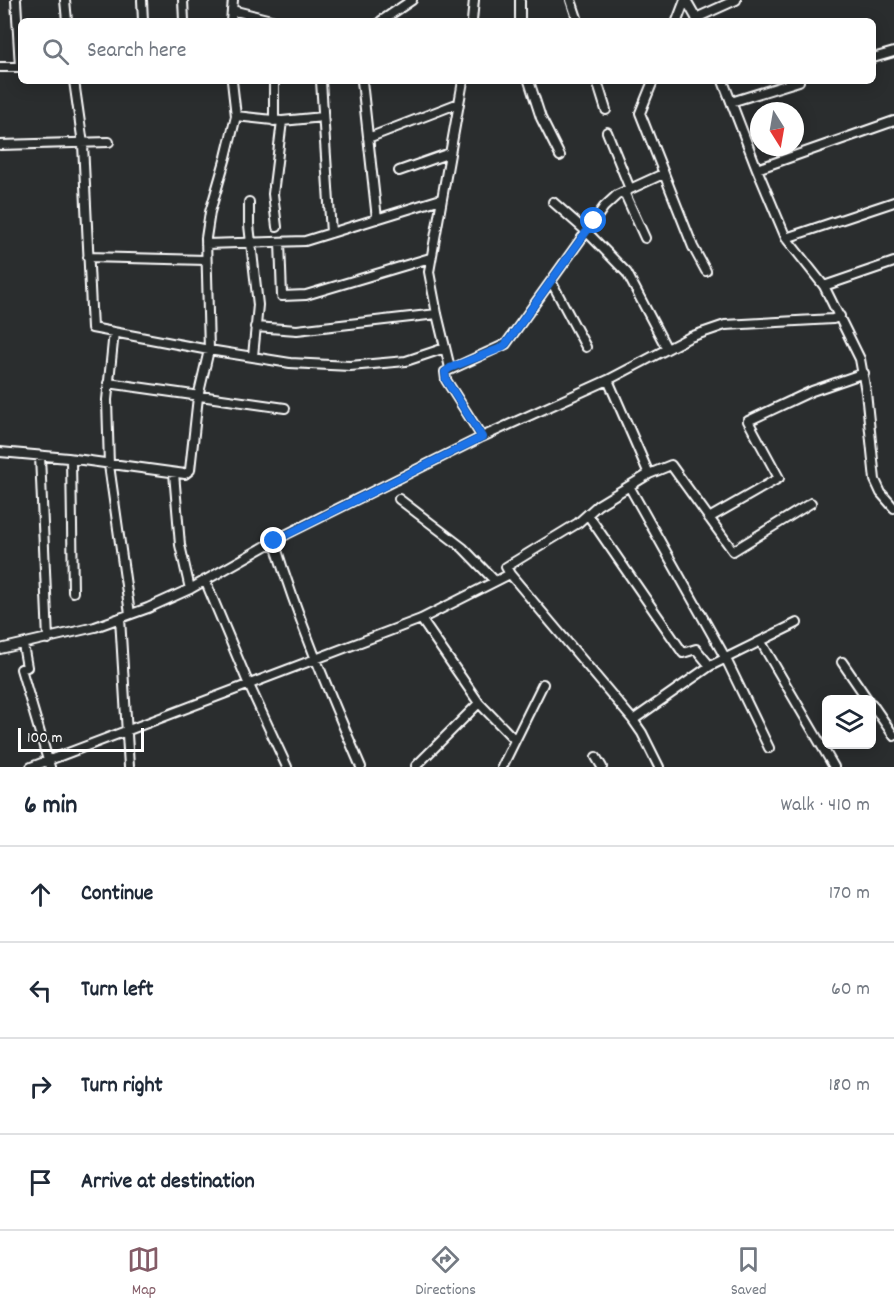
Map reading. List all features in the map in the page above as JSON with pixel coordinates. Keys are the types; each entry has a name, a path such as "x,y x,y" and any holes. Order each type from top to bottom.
{"street":[{"path":"16,0 18,27"},
{"path":"65,0 67,18"},
{"path":"142,0 143,18"},
{"path":"183,0 184,18"},
{"path":"231,18 233,0"},
{"path":"390,18 412,0"},
{"path":"472,18 474,0"},
{"path":"520,0 520,18"},
{"path":"572,0 577,18"},
{"path":"686,0 696,18"},
{"path":"678,18 686,0"},
{"path":"699,18 736,0"},
{"path":"232,10 263,18"},
{"path":"876,57 894,52"},
{"path":"0,67 18,67"},
{"path":"74,84 83,144 92,328 290,363 350,366 406,361 445,348"},
{"path":"0,452 174,473 185,474 190,470 198,397 209,350 206,244 210,212 236,116 232,84"},
{"path":"274,84 278,121 273,194 277,227"},
{"path":"321,84 330,233"},
{"path":"362,84 377,219"},
{"path":"450,368 429,272 462,84"},
{"path":"530,84 541,118 560,156"},
{"path":"598,84 606,110"},
{"path":"652,84 640,113 693,247 706,271"},
{"path":"724,84 786,238 824,286 860,359 864,373 875,480 881,493 894,508"},
{"path":"731,102 789,84"},
{"path":"368,138 459,103"},
{"path":"236,116 278,121 323,117"},
{"path":"757,169 894,121"},
{"path":"607,132 645,238"},
{"path":"0,145 110,142"},
{"path":"399,171 450,153"},
{"path":"482,437 445,377 445,372 506,344 604,207 617,195 663,174"},
{"path":"206,244 305,241 441,199"},
{"path":"249,201 258,304 252,356"},
{"path":"554,202 627,273 667,349"},
{"path":"786,238 894,202"},
{"path":"280,242 282,296 306,295 430,258"},
{"path":"88,257 206,260"},
{"path":"824,286 894,262"},
{"path":"551,281 586,347"},
{"path":"255,327 297,330 437,314"},
{"path":"0,649 48,639 120,618 190,589 274,541 482,437 608,380 690,337 725,325 833,319 840,316"},
{"path":"114,332 108,383 108,465 130,614"},
{"path":"709,518 779,478 748,421 812,391 864,373"},
{"path":"608,380 649,474"},
{"path":"108,383 285,408"},
{"path":"40,456 48,639"},
{"path":"71,459 73,591"},
{"path":"659,767 633,720 506,567 579,523 598,505 649,474 671,465 733,551 811,503"},
{"path":"174,473 180,545 190,589"},
{"path":"629,486 726,659 769,748"},
{"path":"399,499 463,548 495,581"},
{"path":"588,514 683,653 696,649 710,666"},
{"path":"274,541 292,601 361,767"},
{"path":"31,767 49,764 421,619 510,574"},
{"path":"205,580 249,685 287,767"},
{"path":"120,618 129,731 129,767"},
{"path":"421,619 479,703 515,740"},
{"path":"633,720 710,666 797,623"},
{"path":"761,642 834,767"},
{"path":"23,645 27,667 21,669 49,764"},
{"path":"842,662 865,695"},
{"path":"502,767 543,684"},
{"path":"417,766 479,703"},
{"path":"876,710 894,736"},
{"path":"596,757 602,767"}],"route":[{"path":"274,541 482,437 446,380 445,372 506,344 594,221"}]}
